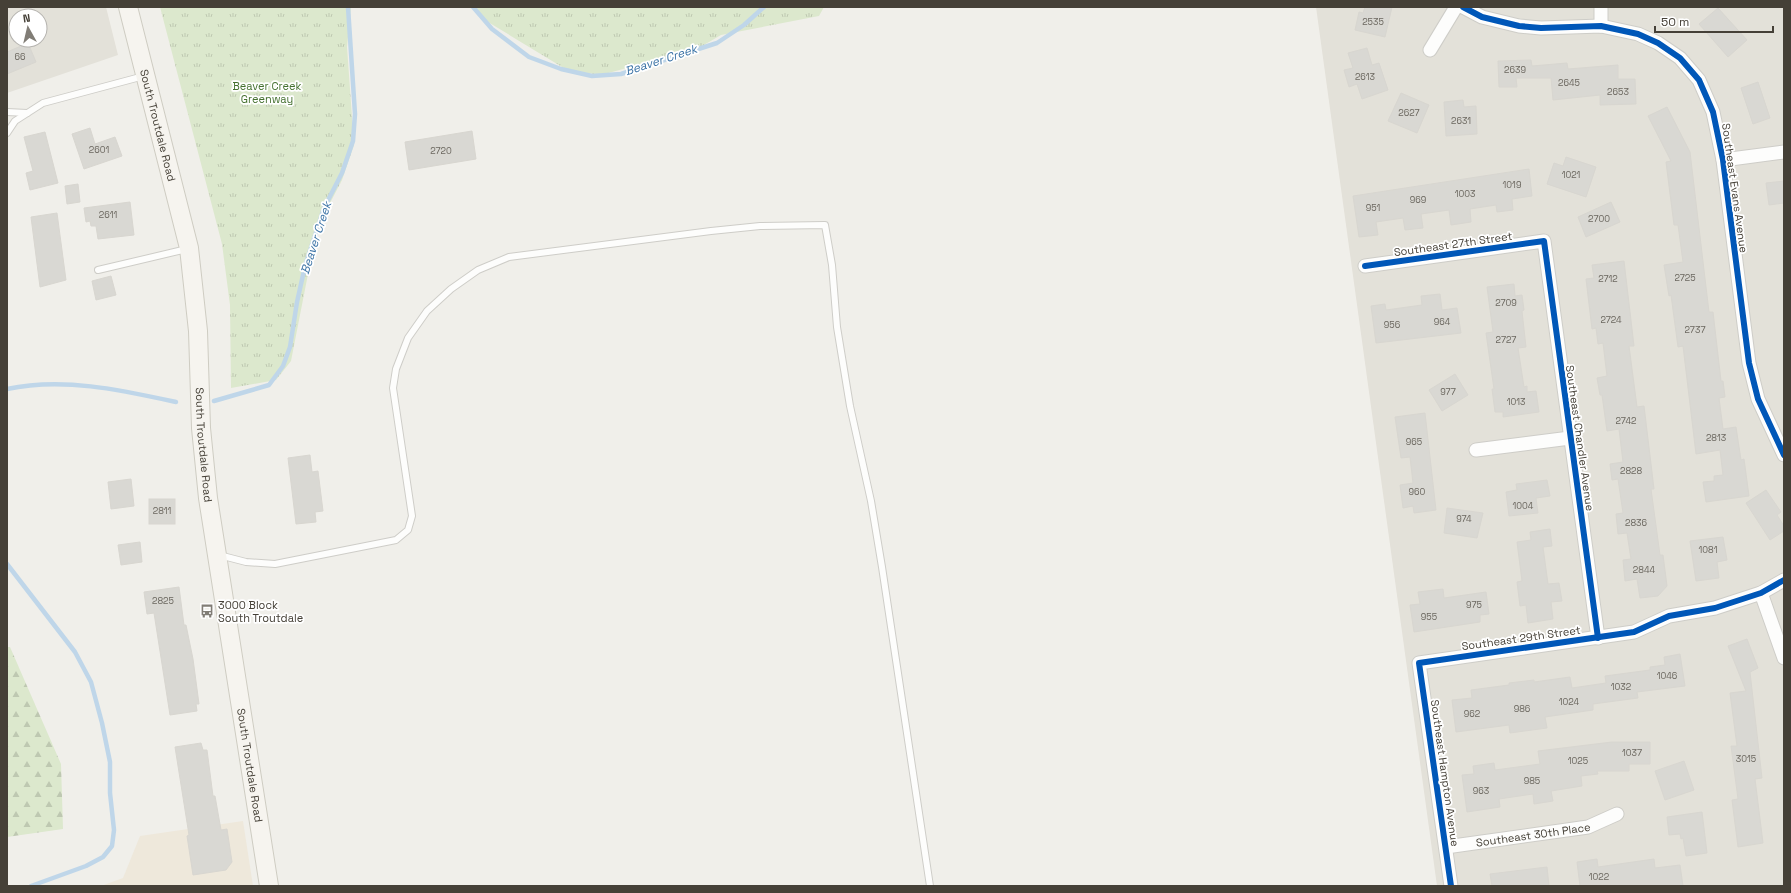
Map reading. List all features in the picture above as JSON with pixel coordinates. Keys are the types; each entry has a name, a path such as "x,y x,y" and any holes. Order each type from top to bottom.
{"main road":[{"name":"South Troutdale Road","path":"128,7 189,248 198,331 203,462 216,554 269,886"}],"street":[{"path":"1430,50 1456,7"},
{"name":"Southeast Evans Avenue","path":"1463,7 1482,17 1519,26 1541,28 1601,26 1638,34 1658,43 1680,58 1699,80 1713,112 1723,160 1749,363 1758,399 1784,455"},
{"path":"1601,7 1601,26"},
{"path":"1723,160 1784,152"},
{"name":"Southeast 27th Street","path":"1365,266 1544,242"},
{"name":"Southeast Chandler Avenue","path":"1544,242 1598,638"},
{"path":"1476,450 1570,438"},
{"name":"Southeast 29th Street","path":"1419,662 1634,632 1669,616 1715,608 1761,593 1784,580"},
{"path":"1761,593 1784,658"},
{"name":"Southeast Hampton Avenue","path":"1419,662 1451,886"},
{"name":"Southeast 30th Place","path":"1446,847 1588,827 1617,814"}],"lane":[{"path":"7,133 15,121 43,103 146,76"},
{"path":"7,112 27,113"},
{"path":"216,554 246,562 275,564 396,540 408,530 412,516 393,388 396,369 408,338 427,311 451,289 478,270 509,258 563,250 760,226 825,225 832,265 837,327 852,420 871,502 881,560 930,886"},
{"path":"98,270 189,248"}],"shaded area":[{"path":"7,7 106,7 118,55 7,93"},
{"path":"1316,7 1784,7 1784,886 1437,886"},
{"path":"243,821 253,886 101,886 123,878 140,836"}],"green space":[{"name":"Beaver Creek Greenway","path":"160,7 351,7 347,47 354,145 342,180 317,228 291,361 276,380 231,388 230,305 222,244"},
{"path":"474,7 824,7 819,16 721,35 697,49 601,75 567,70 488,22"},
{"path":"7,647 10,647 61,764 63,829 7,837"}],"building":[{"path":"1365,7 1392,7 1385,37 1355,30 1359,12 1363,13"},
{"path":"1718,8 1747,40 1728,57 1699,24"},
{"path":"16,48 30,48 36,62 7,74 7,52"},
{"path":"1367,48 1372,65 1379,63 1388,90 1362,99 1357,84 1349,87 1344,70 1353,68 1348,53"},
{"path":"1531,60 1532,66 1567,63 1568,69 1618,65 1618,79 1635,79 1636,104 1600,105 1600,95 1553,100 1551,78 1516,78 1517,87 1499,87 1498,61"},
{"path":"1758,82 1770,118 1753,124 1741,88"},
{"path":"1401,93 1429,105 1417,133 1388,121"},
{"path":"1463,100 1464,107 1476,106 1477,134 1446,136 1444,102"},
{"path":"1667,107 1690,152 1709,312 1713,312 1721,381 1723,381 1725,397 1719,398 1723,429 1736,427 1741,460 1744,459 1749,496 1706,502 1703,482 1714,481 1714,476 1723,475 1720,450 1696,454 1683,346 1678,347 1671,295 1669,296 1664,265 1683,262 1678,225 1674,225 1666,162 1671,161 1648,116"},
{"path":"90,128 95,144 115,137 122,156 84,169 72,134"},
{"path":"472,131 476,159 409,170 405,142"},
{"path":"45,132 58,183 30,190 26,173 33,171 24,137"},
{"path":"1566,157 1596,167 1586,197 1547,184 1554,163 1563,166"},
{"path":"1529,169 1532,196 1512,199 1513,210 1497,212 1496,205 1470,209 1471,222 1451,225 1449,210 1421,214 1423,228 1405,230 1403,218 1376,222 1378,235 1359,237 1353,196"},
{"path":"1784,181 1784,203 1769,205 1766,183"},
{"path":"78,184 80,202 67,204 65,186"},
{"path":"130,202 134,235 98,239 96,226 91,226 90,221 86,222 84,208"},
{"path":"1611,202 1620,222 1586,237 1578,217"},
{"path":"57,213 66,280 40,287 31,217"},
{"path":"1624,261 1634,346 1629,346 1637,407 1644,406 1654,489 1651,489 1660,555 1663,555 1667,586 1658,596 1640,598 1637,579 1625,581 1623,560 1631,559 1627,533 1618,534 1616,514 1623,513 1618,479 1612,480 1610,464 1623,462 1619,429 1607,431 1602,395 1600,395 1597,378 1607,376 1603,343 1598,344 1596,328 1592,329 1586,279 1594,278 1592,265"},
{"path":"111,276 116,295 96,300 92,281"},
{"path":"1514,284 1515,296 1522,295 1524,310 1522,311 1526,347 1518,348 1524,387 1527,386 1527,392 1536,391 1539,412 1503,417 1503,412 1495,412 1492,389 1494,389 1486,333 1493,332 1487,287"},
{"path":"1440,294 1442,310 1457,308 1461,333 1376,343 1371,306 1385,304 1386,310 1422,305 1421,296"},
{"path":"1455,374 1468,395 1442,411 1429,390"},
{"path":"1425,413 1436,510 1414,513 1413,506 1403,508 1400,485 1413,483 1410,457 1401,458 1395,417"},
{"path":"310,455 312,472 318,471 323,511 315,512 316,522 296,524 288,458"},
{"path":"131,479 134,506 111,509 108,482"},
{"path":"1547,480 1550,496 1536,498 1538,513 1509,516 1506,492 1517,490 1516,484"},
{"path":"1766,490 1781,512 1777,515 1784,526 1784,531 1770,540 1746,503"},
{"path":"149,499 175,499 175,524 149,524"},
{"path":"1447,508 1483,513 1477,538 1444,533"},
{"path":"1550,529 1552,546 1543,547 1548,584 1559,583 1562,601 1551,602 1553,619 1528,623 1526,605 1520,606 1517,582 1522,581 1517,542 1531,540 1530,532"},
{"path":"1723,537 1727,560 1717,562 1719,578 1696,581 1690,541"},
{"path":"140,542 142,562 121,565 118,545"},
{"path":"179,587 184,625 186,625 193,659 199,704 196,704 197,711 170,715 154,613 147,614 144,592"},
{"path":"1443,589 1444,598 1486,592 1489,614 1480,615 1480,622 1414,632 1410,605 1420,604 1418,592"},
{"path":"1747,639 1758,668 1750,672 1762,778 1755,779 1763,843 1738,847 1732,800 1738,799 1731,746 1737,746 1730,693 1746,691 1728,646"},
{"path":"1680,654 1685,686 1637,692 1638,698 1593,704 1593,710 1545,717 1547,728 1510,733 1509,725 1456,732 1452,700 1472,698 1471,690 1509,685 1509,683 1534,680 1534,682 1570,677 1572,688 1606,683 1605,676 1650,670 1650,667 1665,665 1664,657"},
{"path":"1612,742 1650,742 1650,764 1629,764 1629,771 1597,771 1598,774 1581,776 1582,786 1551,791 1553,801 1534,804 1533,794 1499,799 1500,807 1467,812 1462,775 1474,774 1473,766 1494,763 1495,770 1540,764 1538,751"},
{"path":"201,743 203,750 207,750 213,796 215,796 221,830 227,829 232,862 226,870 193,875 187,836 189,835 175,747"},
{"path":"1684,761 1694,790 1665,800 1655,771"},
{"path":"1702,812 1707,853 1686,856 1683,838 1681,839 1680,834 1669,835 1667,817"},
{"path":"1597,859 1598,867 1654,859 1655,868 1680,865 1683,886 1580,886 1577,862"},
{"path":"1547,867 1549,886 1492,886 1490,874"}],"waterway":[{"name":"Beaver Creek","path":"214,401 269,385 283,366 290,347 297,302 305,266 324,208 342,173 353,141 355,114 348,7"},
{"name":"Beaver Creek","path":"473,7 492,29 529,57 561,69 592,76 621,74 717,43 744,25 764,7"},
{"path":"7,389 49,384 92,386 176,402"},
{"path":"7,564 75,652 91,682 102,723 110,762 110,793 114,830 112,846 103,857 86,866 31,886"}],"cycle path":[{"path":"1463,7 1482,17 1519,26 1541,28 1601,26 1638,34 1658,43 1680,58 1699,80 1713,112 1723,160 1749,363 1758,399 1784,455"},
{"path":"1365,266 1544,241 1598,638"},
{"path":"1451,886 1419,663 1634,632 1669,616 1715,608 1761,593 1784,580"}],"place":[{"name":"3000 Block South Troutdale","path":"207,611"}]}
